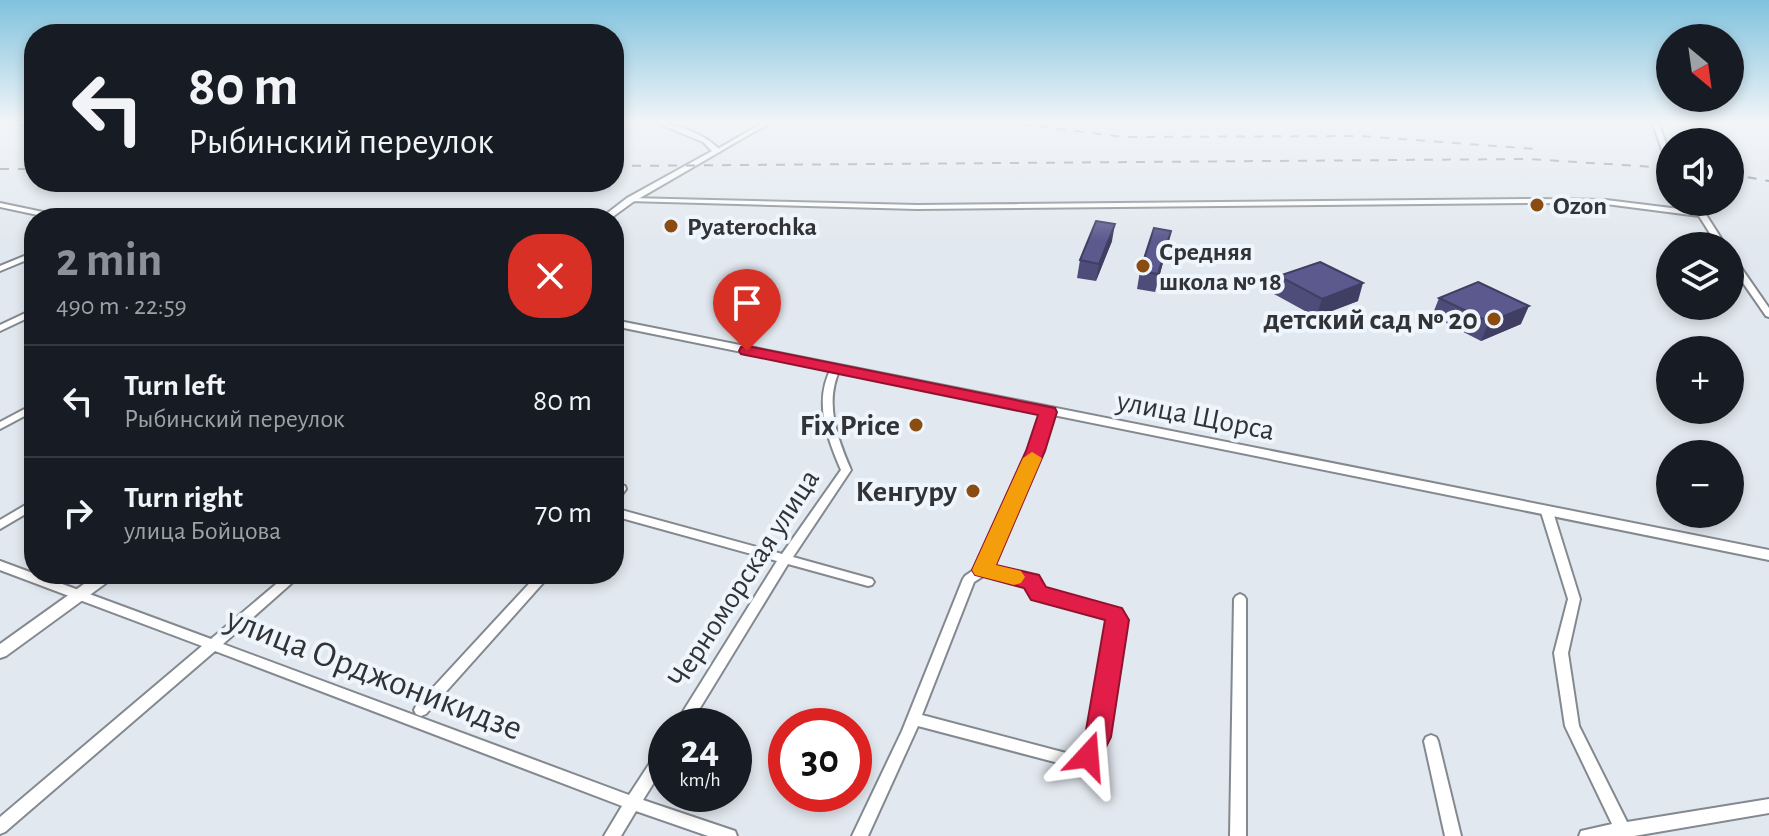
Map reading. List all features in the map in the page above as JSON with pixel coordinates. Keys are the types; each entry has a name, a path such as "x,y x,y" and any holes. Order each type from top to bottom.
{"street":[{"path":"619,208 696,163"},
{"path":"630,200 917,207 1536,201 1606,202 1656,208"},
{"path":"0,205 24,210"},
{"path":"0,216 18,209"},
{"path":"0,269 24,258"},
{"path":"1744,278 1769,314"},
{"path":"0,328 24,317"},
{"name":"улица Щорса","path":"624,325 1769,555"},
{"name":"Черноморская улица","path":"692,708 785,559 846,470 830,432 829,380 835,369"},
{"path":"860,836 914,719 969,579 983,570 1035,451 1048,412"},
{"path":"0,426 24,413"},
{"path":"0,525 24,510"},
{"path":"1547,512 1574,599 1561,653 1572,726 1623,833"},
{"path":"624,515 868,582"},
{"name":"улица Орджоникидзе","path":"0,565 24,574"},
{"path":"914,719 1066,759 1088,756 1098,737 1117,620 1114,614 1039,594 1031,581 983,570"},
{"name":"улица Орджоникидзе","path":"52,584 633,803 729,836"},
{"path":"0,652 94,584"},
{"path":"0,827 284,584"},
{"path":"421,710 536,584"},
{"path":"1238,836 1240,599"},
{"path":"1431,741 1453,836"},
{"path":"612,836 648,779"},
{"path":"1587,836 1623,833 1769,806"}],"building":[{"path":"1096,221 1115,224 1099,264 1080,260"},
{"path":"1154,228 1171,231 1158,274 1140,271"},
{"path":"1320,262 1363,283 1322,299 1279,276"},
{"path":"1478,282 1529,306 1489,322 1439,298"}],"railway":[{"path":"624,166 1004,163"},
{"path":"1592,163 1656,167"},
{"path":"0,169 24,169"},
{"path":"1744,177 1769,181"}],"slow traffic":[{"path":"1014,577 983,570 1032,458"}],"place":[{"name":"Ozon","path":"1537,205"},
{"name":"Pyaterochka","path":"671,226"},
{"name":"Средняя школа № 18","path":"1143,266"},
{"name":"детский сад № 20","path":"1494,319"},
{"name":"Fix Price","path":"916,425"},
{"name":"Кенгуру","path":"973,491"}],"route":[{"path":"747,351 1048,412 1035,451 983,570 1031,581 1039,594 1114,614 1117,620 1098,737 1088,756"}]}
